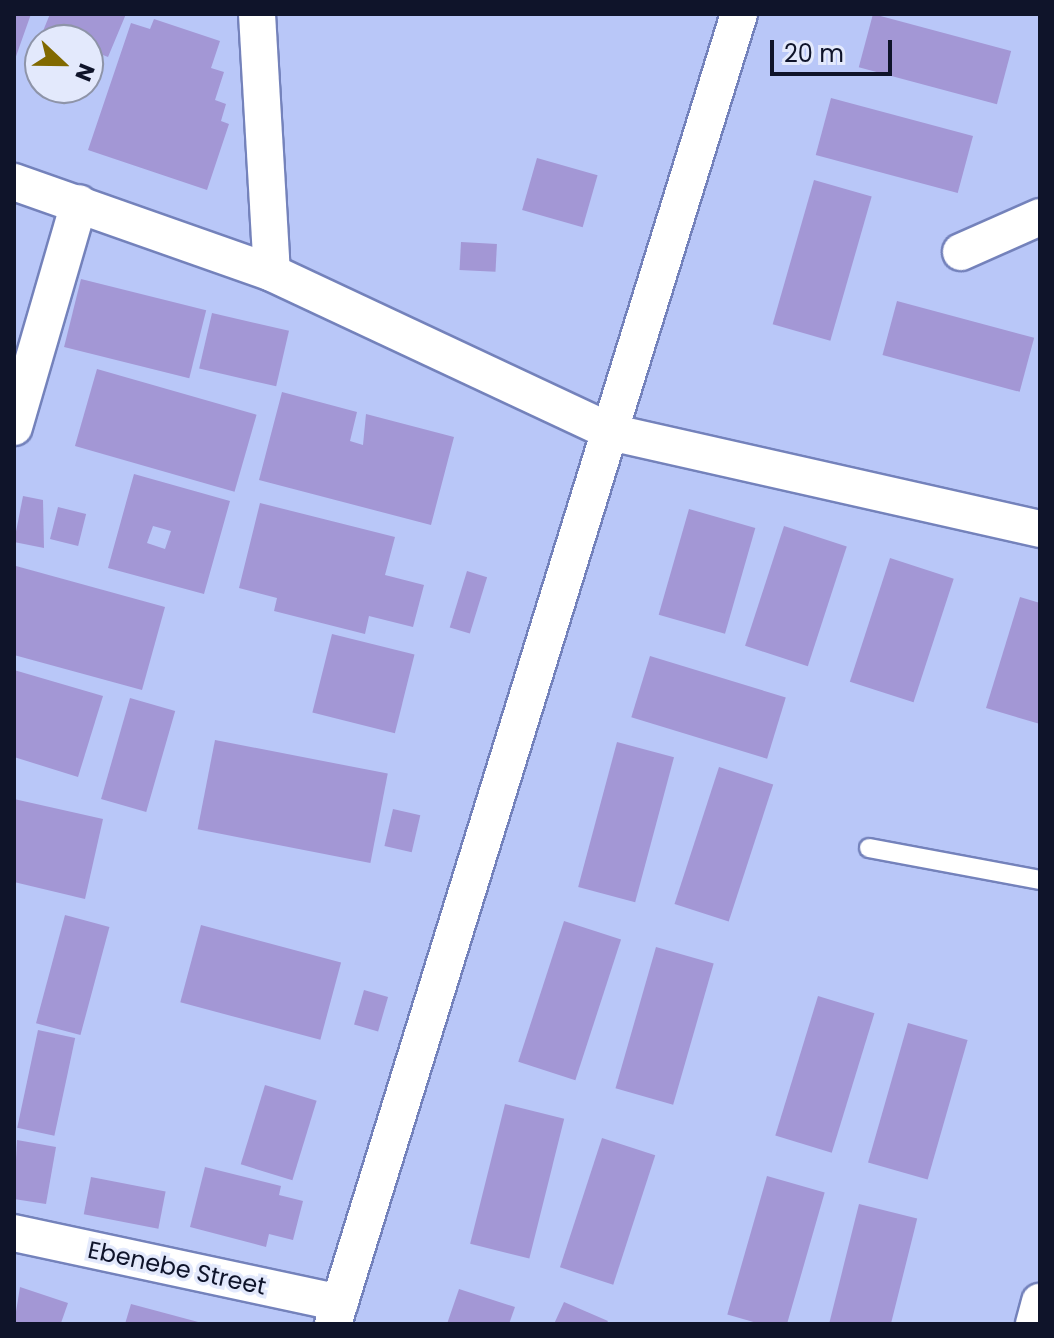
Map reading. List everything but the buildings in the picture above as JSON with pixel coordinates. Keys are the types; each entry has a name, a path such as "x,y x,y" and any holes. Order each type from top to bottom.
{"street":[{"path":"257,14 272,273"},
{"path":"336,1313 614,433 739,14"},
{"path":"14,182 272,273 614,433 1040,529"},
{"path":"14,427 79,203"},
{"path":"961,252 1040,217"},
{"name":"Ebenebe Street","path":"14,1233 336,1313"},
{"path":"1034,1324 1040,1302"}],"lane":[{"path":"869,848 1040,880"}]}
